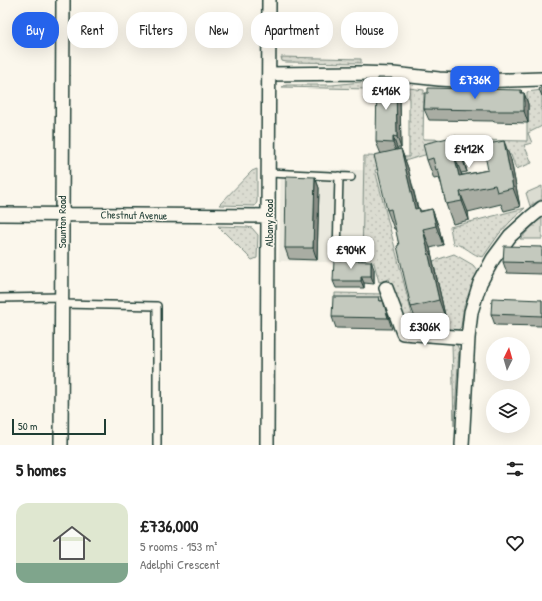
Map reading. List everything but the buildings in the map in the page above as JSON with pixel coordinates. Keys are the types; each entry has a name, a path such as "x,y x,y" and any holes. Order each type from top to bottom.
{"street":[{"name":"Saunton Road","path":"61,445 63,0"},
{"name":"Albany Road","path":"267,445 269,0"},
{"path":"269,74 393,74 474,81 542,79"},
{"path":"462,445 468,338 471,312 480,283 493,259 510,236 542,208"},
{"name":"Chestnut Avenue","path":"0,214 268,216"},
{"path":"386,288 402,333 468,338"}],"lane":[{"path":"269,173 351,176"},
{"path":"337,254 339,176"},
{"path":"0,298 157,306 157,445"}],"shaded area":[{"path":"281,169 364,170 362,263 279,261"}],"green space":[{"path":"281,57 361,59 361,63 286,62 282,61"},
{"path":"361,82 384,83 424,90 423,139 527,141 527,92 542,90 542,108 540,108 542,112 542,126 528,133 532,143 524,145 532,163 516,169 511,155 441,150 375,170 416,330 405,329 389,279 379,282 374,263 362,263 364,156 409,157 409,90 282,87 286,85 332,85"},
{"path":"257,169 257,202 255,206 219,205 252,171"},
{"path":"542,186 542,199 530,206 526,193"},
{"path":"525,208 499,234 483,257 475,255 461,246 453,244 450,227"},
{"path":"542,217 542,239 520,239 537,221"},
{"path":"218,226 252,228 258,235 257,258 252,260"},
{"path":"454,254 473,265 481,275 464,306 461,327 457,331 451,333 416,330 446,320 433,261"},
{"path":"335,293 383,294 388,309 335,305"},
{"path":"452,343 457,345 459,350 454,426"}]}
